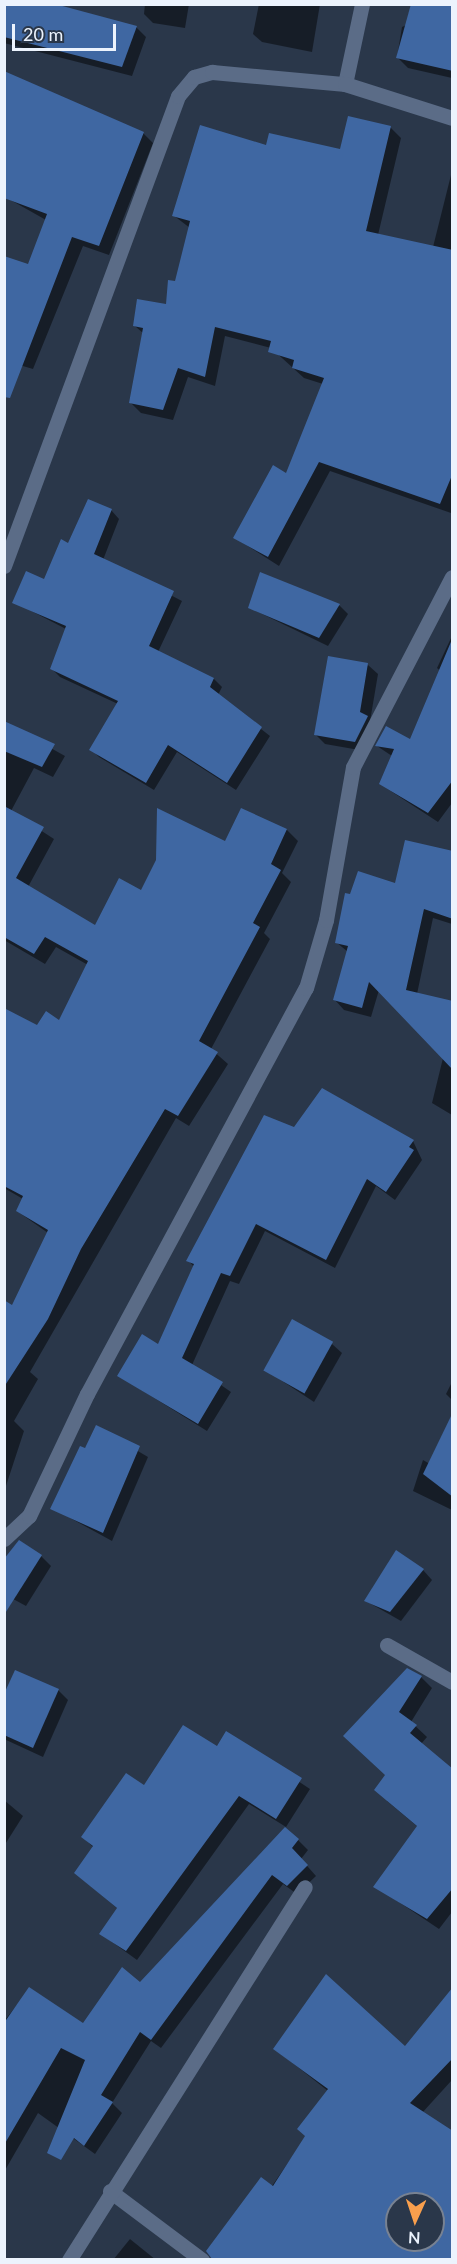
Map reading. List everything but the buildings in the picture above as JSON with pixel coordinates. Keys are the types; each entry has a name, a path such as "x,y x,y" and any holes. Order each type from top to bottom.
{"street":[{"path":"345,84 362,4"},
{"path":"4,566 178,96 194,77 212,72 345,84 453,118"},
{"path":"4,1539 29,1516 114,1342 306,988 326,920 353,767 453,577"},
{"path":"387,1645 453,1682"},
{"path":"69,2259 110,2191 305,1887"},
{"path":"110,2191 202,2259"}]}
